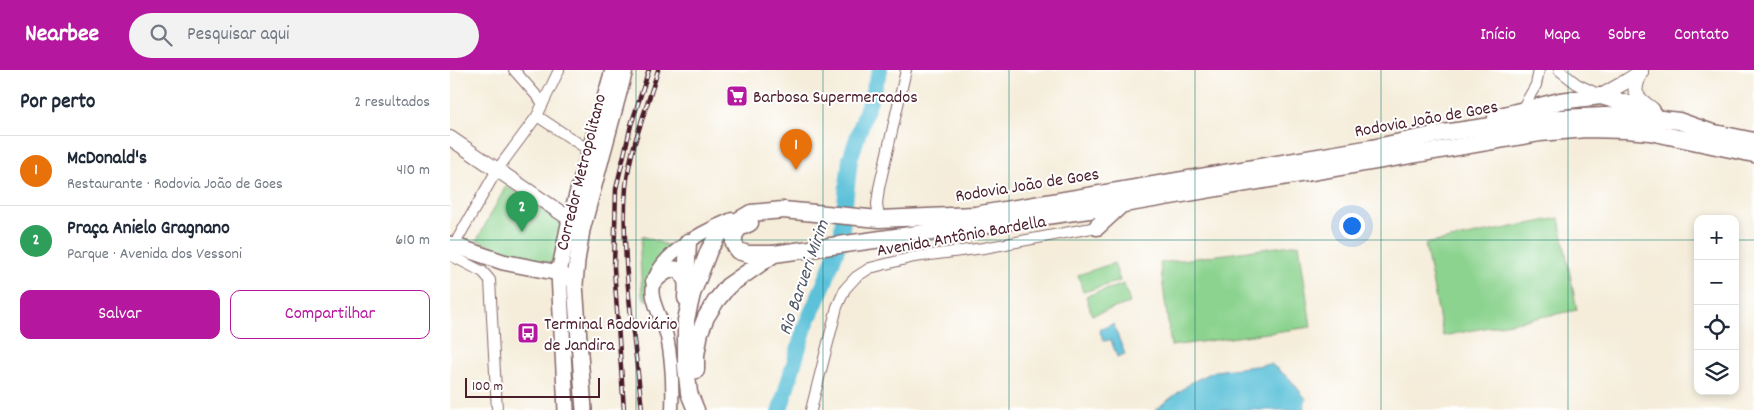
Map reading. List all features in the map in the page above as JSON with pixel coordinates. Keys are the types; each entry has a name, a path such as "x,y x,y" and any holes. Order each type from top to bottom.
{"highway":[{"path":"1443,132 1522,109 1560,101 1601,96 1654,111 1680,121"},
{"name":"Rodovia João de Goes","path":"696,410 689,392 687,375 686,320 692,294 709,250 718,235 751,213 783,210 871,218 975,215 1372,148 1443,132 1540,119 1626,115 1680,121 1710,132 1754,140"},
{"name":"Rodovia João de Goes","path":"696,410 696,355 700,332 706,317 728,286 774,254 1089,210 1567,130 1650,132 1754,154"},
{"path":"1089,210 1092,228 1123,203"},
{"path":"768,211 739,228 734,235 734,244 738,251 748,254 774,254"},
{"path":"863,242 875,236 879,228 871,218"},
{"path":"686,320 688,242"},
{"path":"654,282 664,271 675,269 686,280"}],"main road":[{"path":"566,410 559,274 570,219 613,70"},
{"name":"Corredor Metropolitano","path":"581,406 576,284 582,230 625,70"},
{"path":"1601,96 1642,71"},
{"path":"1642,71 1634,86 1636,95 1640,101 1654,111"},
{"path":"450,138 570,219"},
{"path":"451,248 559,274 576,284"}],"street":[{"path":"514,70 543,103"},
{"path":"497,410 490,280 451,248 498,170 537,116 559,70"},
{"path":"871,218 906,70"},
{"path":"1522,109 1536,85 1540,70"},
{"path":"1559,70 1577,84 1601,96"},
{"path":"537,116 584,147"},
{"path":"672,410 673,384 667,337 653,296 654,282 661,266 668,257 688,242 716,225 740,215 751,213"},
{"name":"Avenida Antônio Bardella","path":"811,410 837,308 845,289 856,277 870,268 914,257 984,248 1092,228"}],"green space":[{"path":"506,186 565,223 555,264 511,255 477,240"},
{"path":"1559,218 1577,310 1443,336 1425,244"},
{"path":"642,236 672,247 649,277 646,301 642,295 640,254"},
{"path":"1299,244 1311,327 1171,346 1160,263"},
{"path":"1114,263 1120,281 1083,292 1078,275"},
{"path":"1124,284 1130,303 1092,315 1086,296"}],"water":[{"path":"1113,324 1125,354 1117,357 1111,340 1104,341 1099,330"},
{"path":"1271,364 1290,379 1306,399 1303,410 1155,410 1192,382 1215,371"}],"waterway":[{"name":"Rio Barueri Mirim","path":"780,410 805,327 825,282 841,238 850,159 880,70"}],"railway":[{"path":"624,410 614,268 616,189 631,125 649,70"},
{"path":"642,410 629,298 625,242 626,187 631,157 658,70"}],"place":[{"name":"Barbosa Supermercados","path":"737,96"},
{"name":"McDonald's","path":"796,170"},
{"name":"Praça Anielo Gragnano","path":"522,232"},
{"name":"Terminal Rodoviário de Jandira","path":"528,333"}]}
